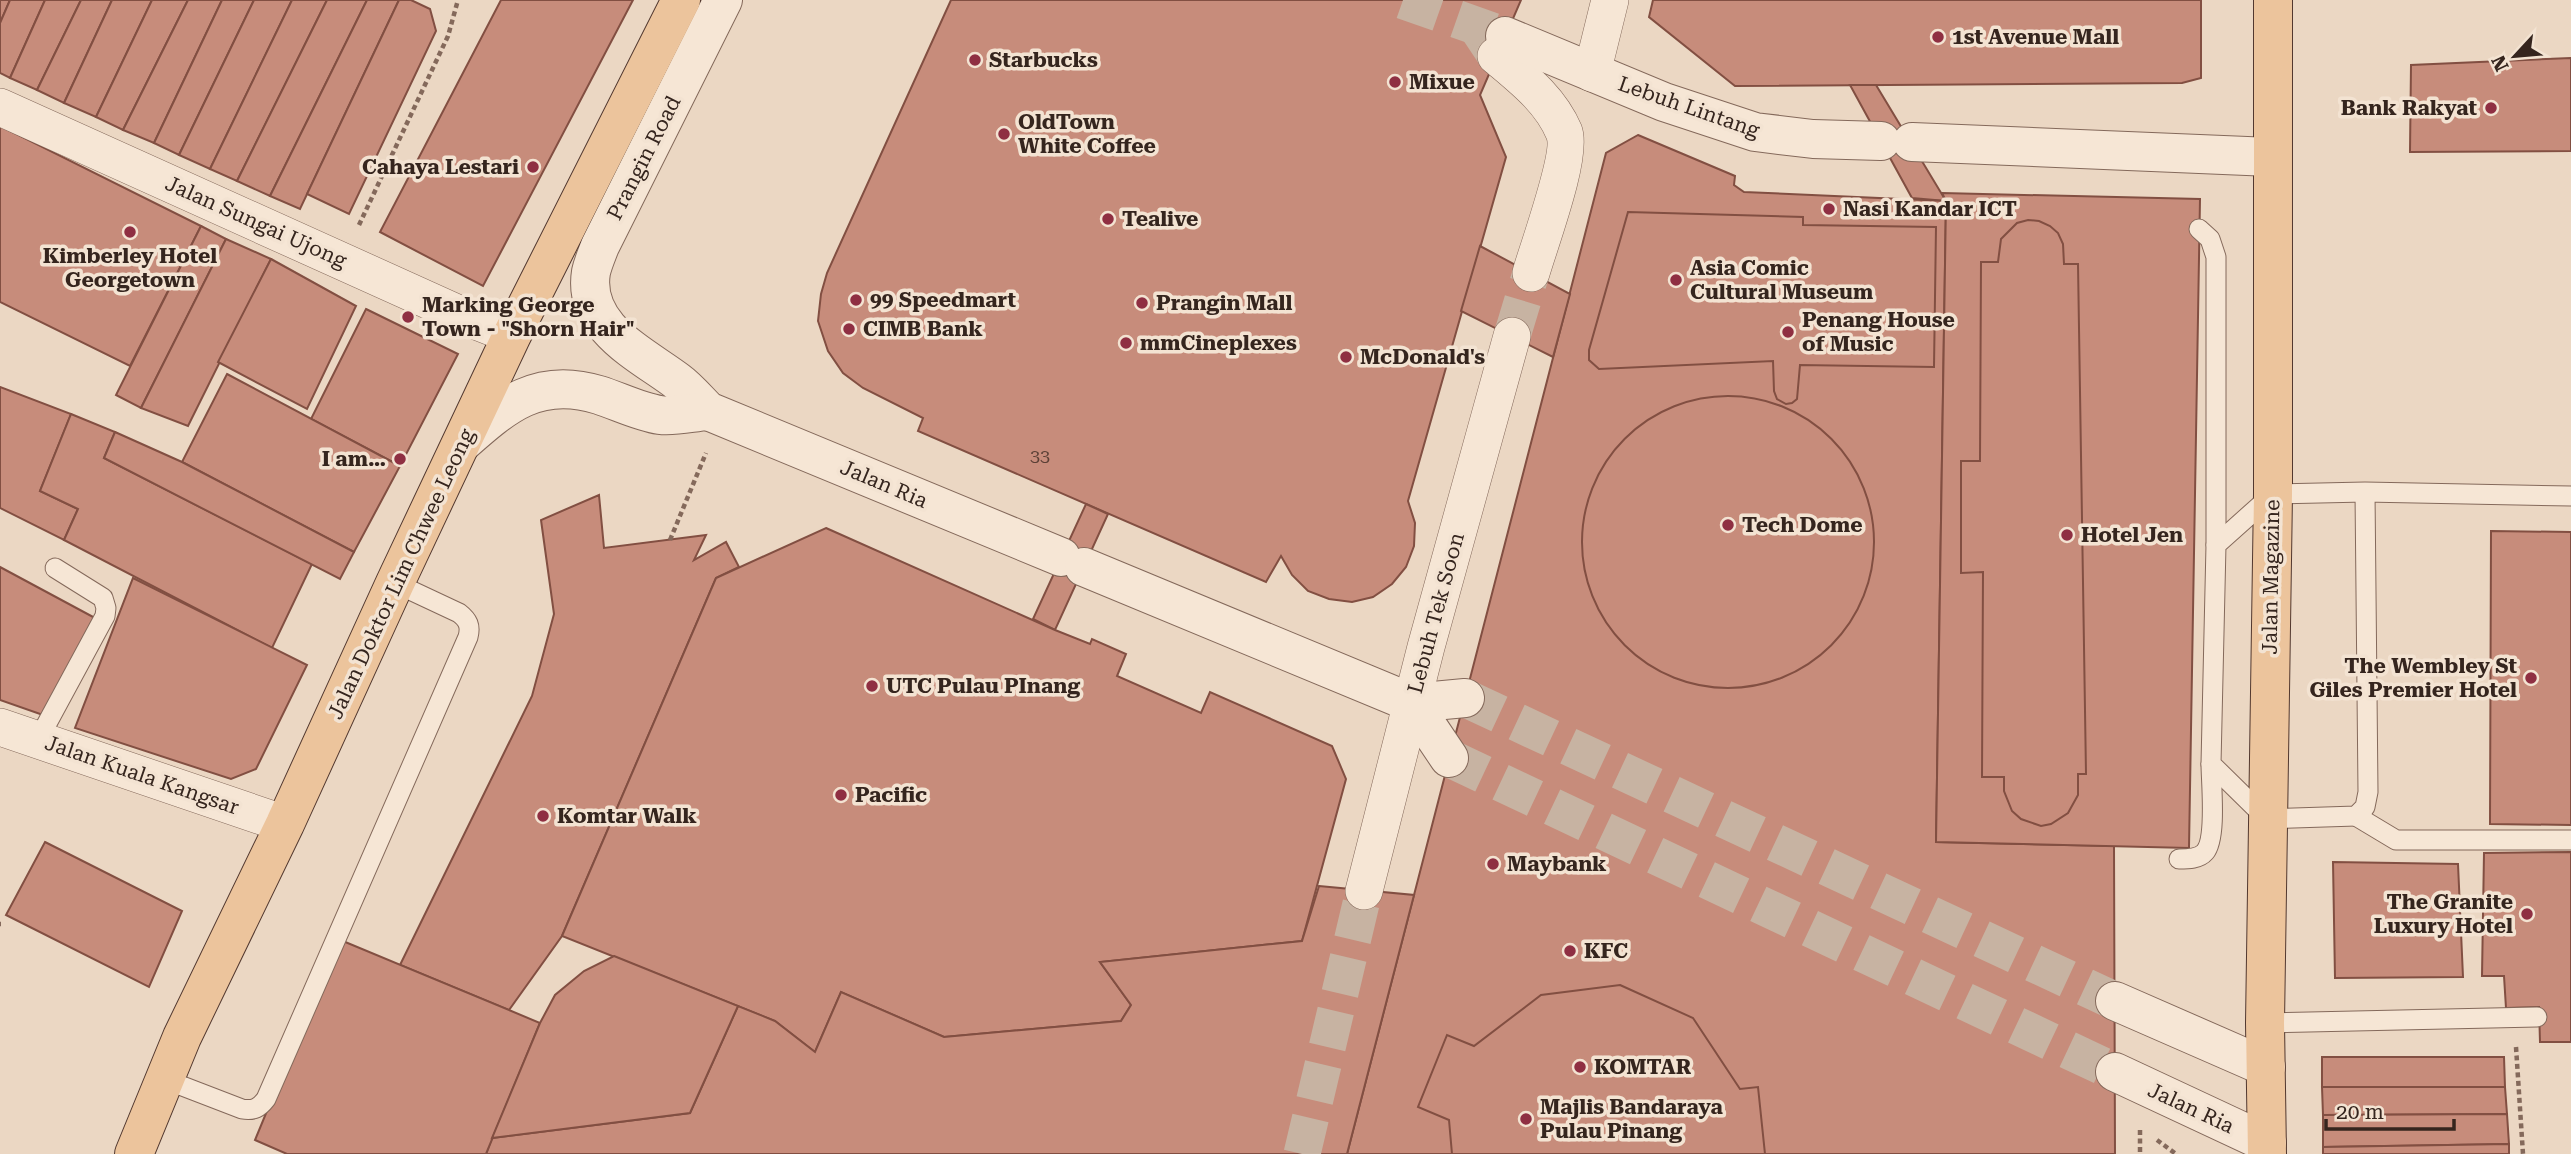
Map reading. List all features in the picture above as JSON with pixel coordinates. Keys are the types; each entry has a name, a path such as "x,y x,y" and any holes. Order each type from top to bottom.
{"main road":[{"name":"Jalan Doktor Lim Chwee Leong","path":"134,1154 182,1037 285,824 512,335 681,0"},
{"name":"Jalan Magazine","path":"2267,1149 2266,819 2273,494 2273,0"}],"street":[{"name":"Prangin Road","path":"603,320 591,290 591,272 600,246 723,0"},
{"path":"1592,73 1610,0"},
{"path":"1500,46 1541,94 1565,134 1563,163 1531,273"},
{"name":"Lebuh Lintang","path":"1500,46 1592,73 1664,102 1755,132 1813,139 2271,156"},
{"name":"Jalan Sungai Ujong","path":"0,107 461,315 512,335"},
{"name":"Jalan Ria","path":"603,320 612,334 678,382 715,414 1412,703 1465,698"},
{"name":"Lebuh Tek Soon","path":"1364,891 1412,703 1513,336"},
{"name":"Jalan Ria","path":"462,443 495,414 544,389 568,388 661,415 715,414"},
{"path":"1412,703 1449,758"},
{"name":"Jalan Kuala Kangsar","path":"0,727 285,824"},
{"path":"2115,1001 2266,1067"},
{"name":"Jalan Ria","path":"2115,1072 2267,1149"}],"lane":[{"path":"2179,859 2194,858 2204,853 2211,839 2216,545 2216,257 2210,239 2199,229"},
{"path":"2361,812 2368,792 2365,492"},
{"path":"2216,545 2273,494 2365,492 2571,496"},
{"path":"38,740 105,616 106,608 103,598 55,568"},
{"path":"164,1079 251,1111 266,1099 468,637 470,628 459,613 395,583"},
{"path":"2211,764 2266,819 2361,812 2396,840 2571,840"},
{"path":"2265,1023 2537,1017"}],"path":[{"path":"342,260 448,36 458,0"},
{"path":"670,540 715,414"},
{"path":"2515,1018 2523,1154"},
{"path":"2140,1128 2140,1154"}],"building":[{"path":"0,0 10,0 0,23"},
{"path":"10,0 45,0 10,78 0,73 0,23"},
{"path":"45,0 81,0 37,90 10,78"},
{"path":"81,0 112,0 64,103 37,90"},
{"path":"112,0 152,0 96,117 64,103"},
{"path":"152,0 188,0 123,130 96,117"},
{"path":"188,0 222,0 154,143 123,130"},
{"path":"222,0 254,0 179,155 154,143"},
{"path":"254,0 292,0 210,169 179,155"},
{"path":"292,0 327,0 237,181 210,169"},
{"path":"327,0 367,0 270,196 237,181"},
{"path":"367,0 399,0 300,209 270,196"},
{"path":"399,0 411,0 430,9 436,31 349,214 307,194"},
{"path":"501,0 633,0 483,286 380,232"},
{"name":"Prangin Mall","path":"951,0 1521,0 1480,95 1506,157 1408,501 1415,523 1414,546 1406,567 1392,584 1373,597 1352,602 1329,599 1308,591 1292,575 1281,556 1266,582 918,431 923,418 863,388 843,373 828,351 818,321 827,273"},
{"name":"1st Avenue Mall","path":"1653,0 2201,0 2201,78 2182,83 1735,86 1649,17"},
{"name":"Bank Rakyat","path":"2571,58 2571,151 2410,152 2411,65"},
{"path":"1850,85 1876,85 1946,201 1912,198"},
{"path":"0,126 201,226 130,366 0,302"},
{"path":"1638,135 1735,176 1734,185 1744,192 1946,201 1936,842 2114,846 2115,1154 1347,1154 1606,153"},
{"name":"Hotel Jen","path":"1942,193 2200,199 2189,848 1936,842 1946,201"},
{"path":"1628,212 1803,217 1803,225 1936,227 1934,367 1800,365 1797,399 1786,404 1777,399 1774,391 1773,361 1599,369 1589,360 1589,350"},
{"path":"2039,221 2058,233 2063,244 2064,264 2078,264 2086,774 2078,774 2078,795 2068,813 2051,824 2041,826 2021,819 2012,811 2004,791 2004,777 1982,777 1983,572 1961,573 1961,461 1980,461 1981,262 1998,262 2001,239 2017,223"},
{"path":"201,226 226,239 141,408 116,395"},
{"path":"226,239 271,259 188,426 141,408"},
{"path":"1480,246 1570,294 1553,357 1461,311"},
{"path":"271,259 356,306 307,409 218,362"},
{"path":"366,309 458,354 400,466 311,419"},
{"path":"227,374 400,466 354,552 182,462"},
{"path":"0,387 71,414 40,491 78,509 64,540 0,508"},
{"name":"Tech Dome","path":"1714,396 1742,396 1770,402 1797,413 1821,429 1841,449 1857,473 1868,500 1874,542 1868,584 1857,611 1841,635 1821,655 1797,671 1770,682 1742,688 1714,688 1686,682 1659,671 1635,655 1615,635 1599,611 1588,584 1582,556 1582,528 1588,500 1599,473 1615,449 1635,429 1659,413 1686,402"},
{"path":"71,414 115,432 104,458 312,564 272,648 64,540 78,509 40,491"},
{"path":"115,432 182,462 354,552 340,579 104,458"},
{"name":"Komtar Walk","path":"599,495 604,548 706,535 694,560 726,542 739,567 716,578 562,936 509,1010 400,965 532,696 554,614 541,520"},
{"path":"1086,504 1108,514 1055,630 1033,619"},
{"path":"826,528 1055,630 1090,644 1092,639 1126,654 1117,676 1201,713 1210,692 1332,746 1346,779 1302,941 1100,962 1131,1005 1121,1021 944,1037 841,992 815,1052 775,1021 562,936 716,578"},
{"name":"The Wembley St Giles Premier Hotel","path":"2491,531 2571,532 2571,825 2490,824"},
{"path":"0,567 95,618 43,715 0,700"},
{"path":"133,578 307,665 256,769 231,779 75,728"},
{"path":"45,842 182,911 149,987 6,915"},
{"name":"The Granite Luxury Hotel","path":"2571,852 2571,1042 2540,1042 2539,1007 2506,1008 2504,976 2482,976 2484,853"},
{"path":"2333,862 2458,864 2463,977 2335,978"},
{"path":"1319,886 1414,895 1347,1154 486,1154 492,1138 690,1113 738,1006 775,1021 815,1052 841,992 944,1037 1121,1021 1131,1005 1100,962 1302,941"},
{"path":"338,939 540,1023 486,1154 287,1154 255,1140"},
{"path":"614,956 738,1006 690,1113 492,1138 540,1023 555,995 584,971"},
{"name":"KOMTAR","path":"1620,985 1693,1018 1740,1089 1758,1087 1765,1154 1452,1154 1449,1120 1418,1107 1447,1035 1474,1046 1541,995"},
{"path":"2322,1057 2504,1057 2505,1087 2322,1087"},
{"path":"2322,1087 2505,1087 2507,1114 2323,1115"},
{"path":"2507,1114 2509,1144 2323,1147 2323,1115"},
{"path":"2509,1144 2509,1154 2323,1154 2323,1147"}],"tunnel":[{"path":"1403,0 1505,36"},
{"path":"1476,26 1496,56"},
{"path":"1512,336 1531,273"},
{"path":"1465,698 2115,1001"},
{"path":"1449,758 2115,1072"},
{"path":"1302,1154 1364,891"}],"place":[{"name":"1st Avenue Mall","path":"1938,37"},
{"name":"Starbucks","path":"975,60"},
{"name":"Mixue","path":"1395,82"},
{"name":"Bank Rakyat","path":"2491,108"},
{"name":"OldTown White Coffee","path":"1004,134"},
{"name":"Cahaya Lestari","path":"533,167"},
{"name":"Nasi Kandar ICT","path":"1829,209"},
{"name":"Tealive","path":"1108,219"},
{"name":"Kimberley Hotel Georgetown","path":"130,232"},
{"name":"Asia Comic Cultural Museum","path":"1676,280"},
{"name":"99 Speedmart","path":"856,300"},
{"name":"Prangin Mall","path":"1142,303"},
{"name":"Marking George Town - \"Shorn Hair\"","path":"408,317"},
{"name":"CIMB Bank","path":"849,329"},
{"name":"Penang House of Music","path":"1788,332"},
{"name":"mmCineplexes","path":"1126,343"},
{"name":"McDonald's","path":"1346,357"},
{"name":"I am…","path":"400,459"},
{"name":"Tech Dome","path":"1728,525"},
{"name":"Hotel Jen","path":"2067,535"},
{"name":"The Wembley St Giles Premier Hotel","path":"2531,678"},
{"name":"UTC Pulau PInang","path":"872,686"},
{"name":"Pacific","path":"841,795"},
{"name":"Komtar Walk","path":"543,816"},
{"name":"Maybank","path":"1493,864"},
{"name":"The Granite Luxury Hotel","path":"2527,914"},
{"name":"KFC","path":"1570,951"},
{"name":"KOMTAR","path":"1580,1067"},
{"name":"Majlis Bandaraya Pulau Pinang","path":"1526,1119"}]}
